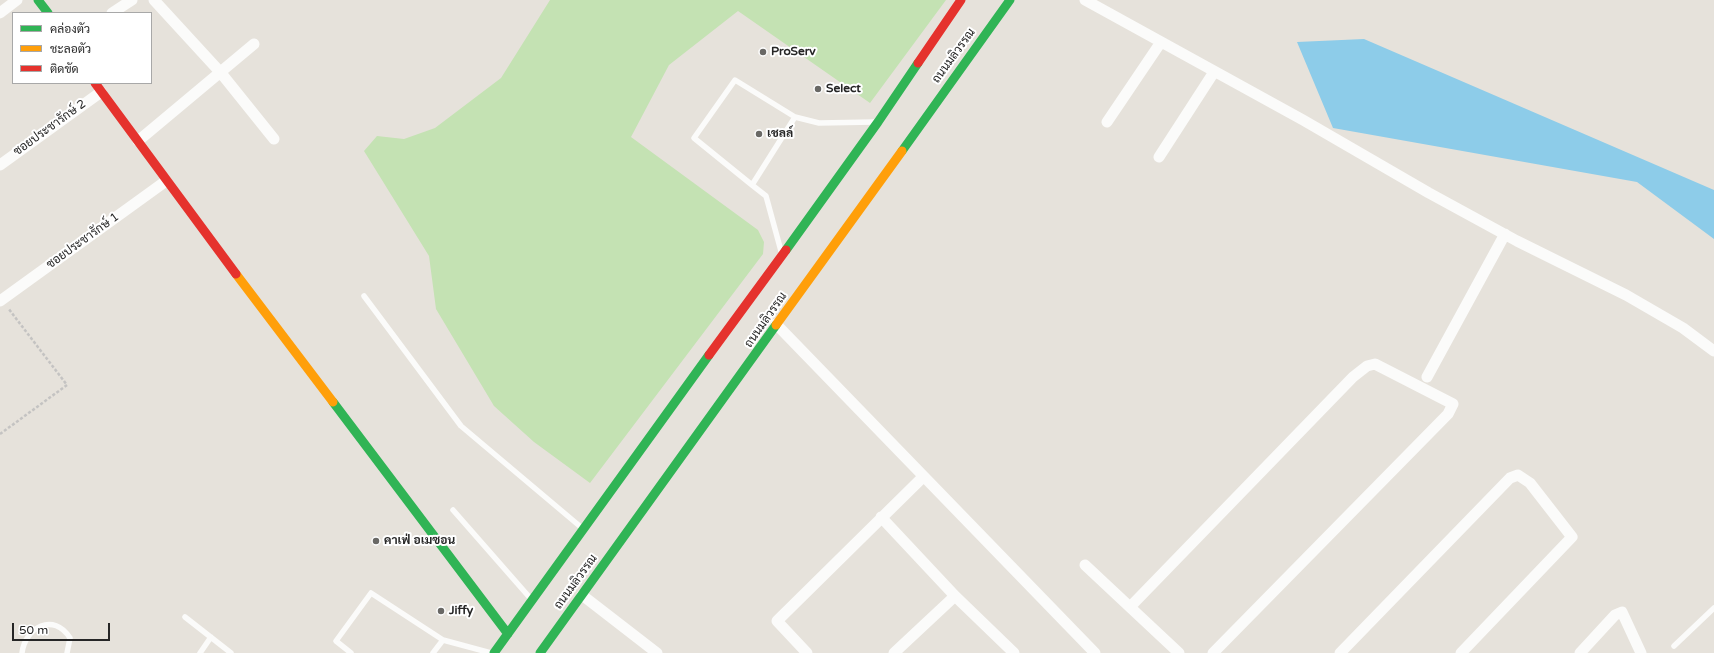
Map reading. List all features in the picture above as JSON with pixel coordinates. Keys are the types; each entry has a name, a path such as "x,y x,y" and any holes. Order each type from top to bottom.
{"main road":[{"path":"38,0 47,12"},
{"path":"493,653 878,122 961,0"},
{"name":"ถนนมลิวรรณ","path":"540,653 1010,0"},
{"path":"98,87 138,140 166,181 508,634"}],"street":[{"path":"0,13 17,0"},
{"path":"114,12 132,0"},
{"path":"154,0 221,73 274,139"},
{"path":"1085,0 1303,120 1429,194 1626,295 1683,328 1714,351"},
{"path":"1107,122 1161,42"},
{"path":"138,140 221,73 254,44"},
{"path":"1159,157 1214,72"},
{"name":"ซอยประชารักษ์ 2","path":"0,165 98,87"},
{"name":"ซอยประชารักษ์ 1","path":"1,300 166,181"},
{"path":"1427,377 1506,234"},
{"path":"776,324 1094,653"},
{"path":"1130,607 1353,377 1367,366 1375,364 1453,404 1448,414 1213,653"},
{"path":"1340,653 1510,478 1518,475 1530,483 1572,537 1461,653"},
{"path":"808,653 777,621 923,477"},
{"path":"881,517 955,596 1014,653"},
{"path":"1085,565 1179,653"},
{"path":"582,595 657,653"},
{"path":"894,653 955,596"},
{"path":"1580,653 1615,615 1622,612 1641,653"}],"lane":[{"path":"782,255 766,196 694,138 735,80 795,117 819,122 878,122"},
{"path":"752,185 795,117"},
{"path":"364,296 461,426 583,530"},
{"path":"453,510 532,600"},
{"path":"351,653 336,641 371,593 443,640 493,653"},
{"path":"1674,646 1714,608"},
{"path":"185,617 231,653"},
{"path":"22,653 22,646 28,635 36,628 46,624 58,625 66,632 70,638 67,653"},
{"path":"200,653 211,637"},
{"path":"433,653 443,640"}],"path":[{"path":"0,434 67,385 1,300"}],"green space":[{"path":"550,0 946,0 870,103 738,11 669,65 631,137 758,230 764,242 763,254 590,483 534,442 494,406 436,309 429,256 364,151 377,136 404,139 435,128 501,78"}],"water":[{"path":"1364,39 1714,190 1714,239 1637,182 1333,128 1297,42"}],"traffic: fast":[{"path":"38,0 47,12"},
{"path":"902,151 1010,0"},
{"path":"786,250 878,122 918,63"},
{"path":"540,653 776,325"},
{"path":"494,653 709,355"},
{"path":"333,402 508,634"}],"traffic: slow":[{"path":"776,325 902,151"},
{"path":"236,274 333,402"}],"traffic: jam":[{"path":"918,63 961,0"},
{"path":"96,84 236,274"},
{"path":"709,355 786,250"}],"place":[{"name":"ProServ","path":"763,52"},
{"name":"Select","path":"818,89"},
{"name":"เชลล์","path":"759,134"},
{"name":"คาเฟ่ อเมซอน","path":"376,541"},
{"name":"Jiffy","path":"441,611"}]}
